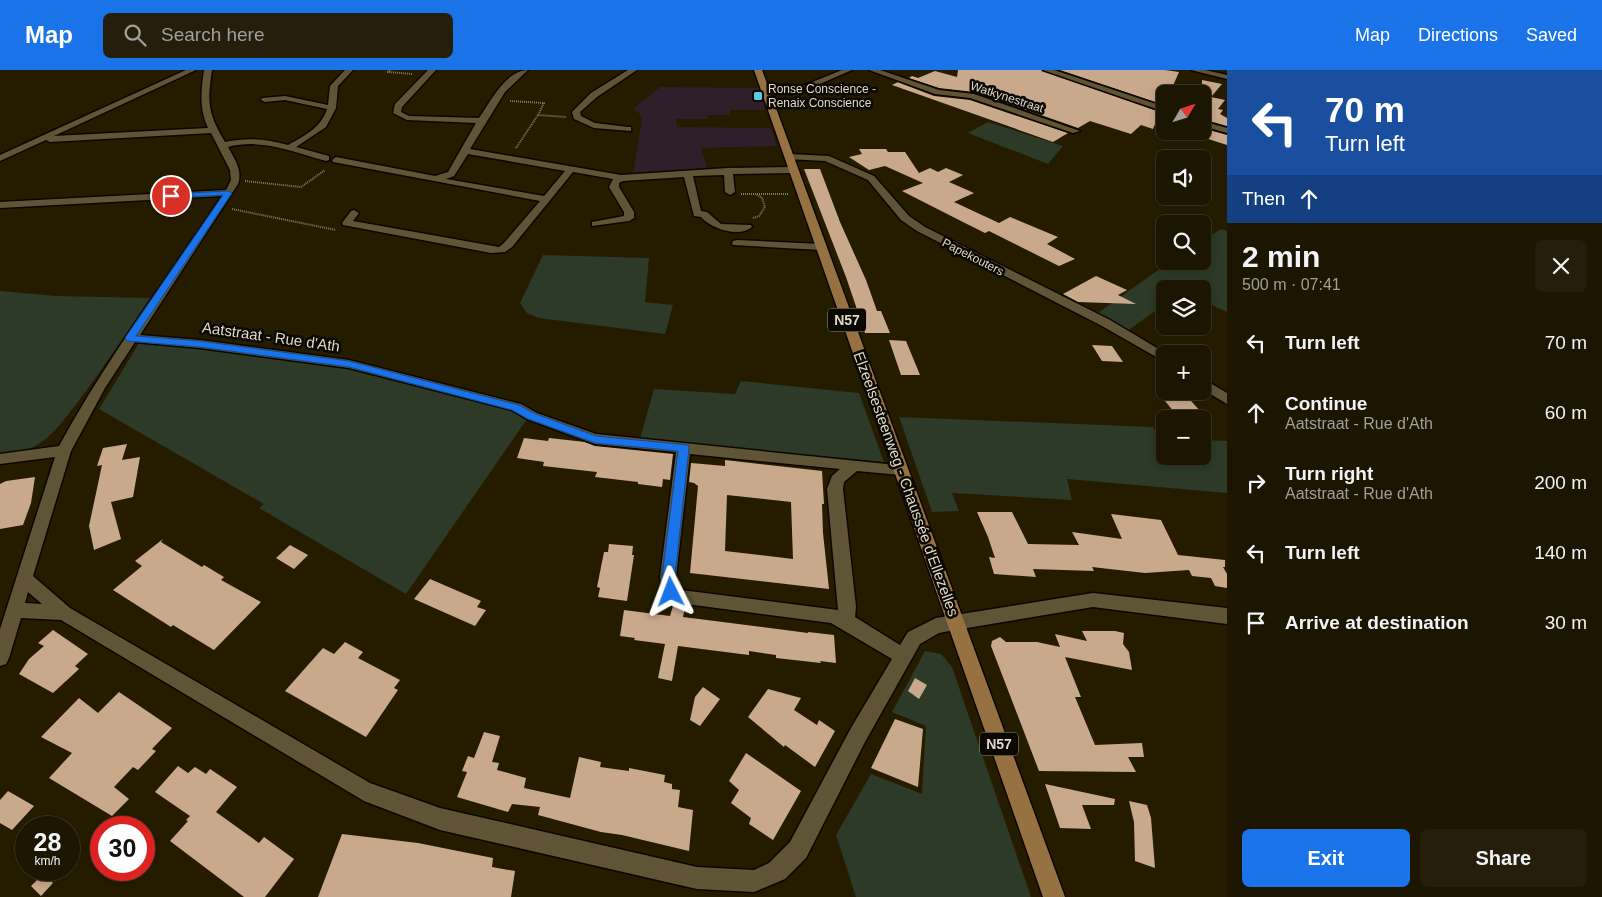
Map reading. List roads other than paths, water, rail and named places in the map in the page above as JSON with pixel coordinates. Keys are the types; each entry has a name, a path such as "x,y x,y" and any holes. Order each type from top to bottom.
{"main road":[{"name":"Elzeelsesteenweg - Chaussée d'Ellezelles","path":"758,70 1054,897"}],"street":[{"path":"0,158 192,70"},
{"path":"289,148 316,132 330,118 334,86 349,70"},
{"path":"435,179 451,174 496,100 510,81 524,70"},
{"path":"628,129 589,124 577,117 576,112 594,95 633,70"},
{"path":"765,91 796,91 848,70"},
{"name":"Watkynestraat","path":"873,70 938,92 971,96 1076,131"},
{"path":"1047,70 1156,107"},
{"path":"1194,70 1210,71 1227,76"},
{"path":"430,72 398,106 397,113 407,118 482,121"},
{"path":"0,658 64,451 99,386 220,206 235,180 236,171 213,130 206,111 205,97 208,74 174,78"},
{"path":"307,103 334,96"},
{"path":"266,100 285,98 332,108"},
{"path":"1211,126 1227,131"},
{"path":"41,139 213,130"},
{"path":"239,134 254,140 333,160 547,199"},
{"path":"221,146 254,140"},
{"path":"466,151 621,178 794,170"},
{"name":"Papekouters","path":"790,157 826,158 871,178 885,192 899,212 921,229 1106,323 1156,353"},
{"path":"354,213 347,223 491,250 501,250 508,245 570,170"},
{"path":"728,172 730,192"},
{"path":"688,174 697,214 704,214 712,224 718,227 748,224"},
{"path":"596,224 629,218 629,212 614,188 615,182 621,178"},
{"path":"0,205 228,193"},
{"path":"737,243 821,247"},
{"name":"Aatstraat - Rue d'Ath","path":"130,338 200,344 349,364 527,413 595,440 901,470"},
{"path":"1211,388 1227,399"},
{"path":"684,448 668,577 671,592 677,597 691,600 832,615 846,621 903,656"},
{"path":"0,459 64,451"},
{"path":"846,621 847,607 835,489 837,480 853,466"},
{"path":"24,578 64,613 364,791 440,819 697,878 754,881 777,871 798,850 858,736 914,638 936,626 1094,600 1227,616"},
{"path":"14,610 64,613"}],"place":[{"name":"Ronse Conscience - Renaix Conscience","path":"758,96"}]}
